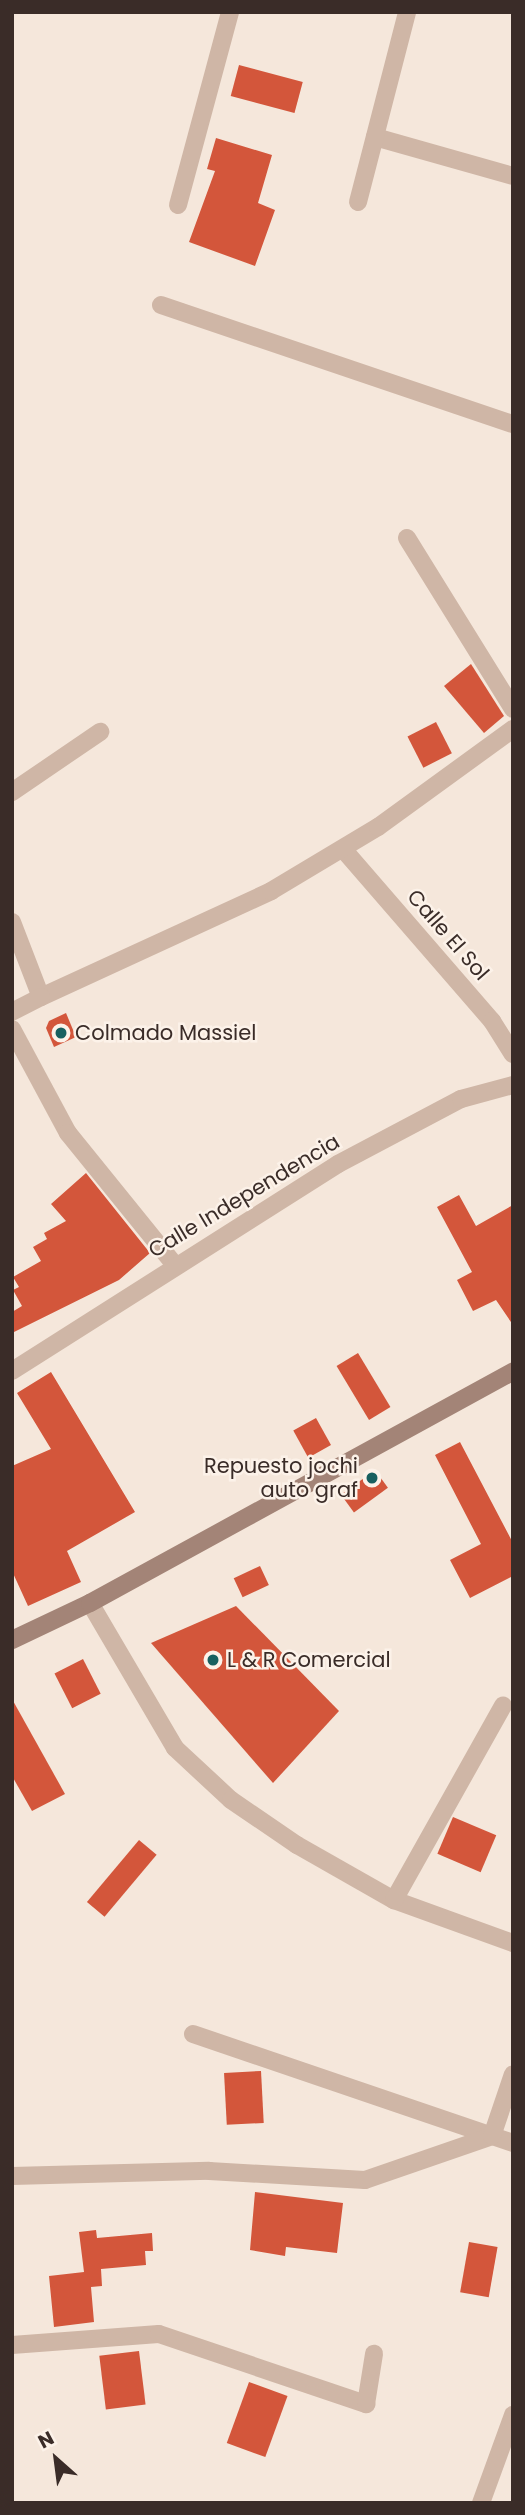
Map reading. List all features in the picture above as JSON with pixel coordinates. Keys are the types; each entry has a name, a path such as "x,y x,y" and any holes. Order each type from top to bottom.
{"main road":[{"path":"12,1640 90,1603 513,1371"}],"street":[{"path":"178,205 230,12"},
{"path":"358,202 407,12"},
{"path":"375,137 513,176"},
{"path":"161,305 513,424"},
{"path":"407,538 513,709"},
{"path":"12,1012 271,891 343,849 512,730"},
{"path":"12,792 100,732"},
{"name":"Calle El Sol","path":"343,849 492,1021 513,1054"},
{"path":"12,922 41,997"},
{"path":"12,1030 68,1133 174,1265"},
{"name":"Calle Independencia","path":"12,1371 174,1265 338,1164 461,1099 513,1085"},
{"path":"90,1603 175,1748 231,1800 297,1845 394,1900 513,1943"},
{"path":"394,1900 503,1706"},
{"path":"193,2034 513,2143"},
{"path":"492,2136 513,2074"},
{"path":"12,2176 209,2171 365,2180 492,2136"},
{"path":"12,2346 159,2334 366,2403 374,2354"},
{"path":"481,2503 513,2415"}],"building":[{"path":"239,65 303,82 294,113 231,96"},
{"path":"216,138 272,155 258,203 275,210 255,266 189,242 215,171 207,169"},
{"path":"471,664 504,716 484,733 444,686"},
{"path":"436,722 452,753 423,768 407,737"},
{"name":"Colmado Massiel","path":"66,1013 76,1037 54,1047 46,1028 49,1021"},
{"path":"86,1173 150,1253 119,1280 12,1333 12,1312 22,1306 13,1290 19,1287 13,1277 41,1261 33,1247 47,1239 44,1233 66,1221 51,1204"},
{"path":"459,1195 476,1226 513,1205 513,1325 496,1300 473,1311 457,1280 472,1272 437,1207"},
{"path":"358,1353 390,1407 369,1420 337,1366"},
{"path":"51,1372 135,1512 67,1551 81,1582 28,1606 12,1571 12,1466 51,1449 17,1393"},
{"path":"316,1418 331,1445 308,1458 293,1431"},
{"path":"460,1442 513,1543 513,1576 470,1598 450,1560 481,1544 435,1455"},
{"path":"375,1470 388,1488 354,1512 341,1495"},
{"path":"260,1566 269,1585 243,1597 234,1578"},
{"path":"236,1606 339,1711 273,1783 151,1643"},
{"path":"83,1659 101,1694 72,1708 54,1674"},
{"path":"12,1699 65,1794 32,1811 12,1776"},
{"path":"453,1817 496,1835 481,1872 437,1854"},
{"path":"139,1840 157,1855 105,1917 87,1902"},
{"path":"261,2071 264,2123 227,2125 224,2073"},
{"path":"255,2192 343,2203 337,2253 286,2247 285,2256 250,2250"},
{"path":"96,2230 97,2238 152,2233 153,2251 145,2251 146,2265 101,2269 102,2286 91,2287 94,2322 54,2327 49,2276 84,2272 79,2232"},
{"path":"469,2242 498,2247 489,2297 460,2292"},
{"path":"139,2351 146,2405 106,2409 99,2356"},
{"path":"249,2382 288,2396 265,2457 227,2443"}],"place":[{"name":"Colmado Massiel","path":"61,1033"},
{"name":"Repuesto jochi auto graf","path":"372,1478"},
{"name":"L & R Comercial","path":"213,1660"}]}
